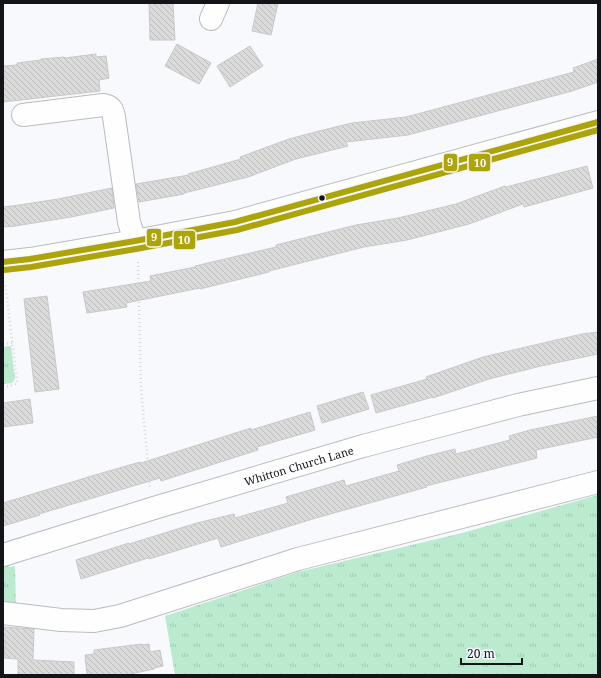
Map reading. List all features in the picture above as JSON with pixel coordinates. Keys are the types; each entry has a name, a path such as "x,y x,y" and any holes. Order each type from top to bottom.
{"street":[{"path":"23,115 103,105 110,107 114,117 129,222 135,242"},
{"path":"4,270 30,259 135,242 235,222 598,122"},
{"name":"Whitton Church Lane","path":"3,555 154,508 363,446 518,405 598,388"},
{"path":"3,613 61,620 94,620 120,616 298,559 598,482"}],"path":[{"path":"135,242 138,256 141,388 150,493 154,508"},
{"path":"3,387 17,383 13,343 5,295 4,270"},
{"path":"3,344 13,343"}],"green space":[{"path":"11,346 15,379 12,383 3,384 3,347"},
{"path":"598,495 598,675 175,675 165,616 298,572 462,533"},
{"path":"3,562 10,567 15,566 16,605 3,603"}],"building":[{"path":"149,3 173,3 175,40 150,40"},
{"path":"258,3 278,3 271,35 252,31"},
{"path":"177,44 211,63 199,84 165,66"},
{"path":"250,46 263,66 230,87 217,66"},
{"path":"96,54 96,57 106,56 109,78 99,80 100,91 3,102 3,66 17,65 17,63 41,59"},
{"path":"598,59 598,82 572,91 408,135 346,142 348,146 296,159 248,177 184,194 139,202 136,184 189,175 188,174 241,159 240,157 289,139 319,131 352,123 406,117 574,72 573,68"},
{"path":"587,166 593,188 524,207 523,204 469,224 407,240 364,247 200,289 126,303 127,307 87,313 83,292 151,281 150,276 195,267 276,247 276,245 356,225 398,218 456,204 505,186 506,187"},
{"path":"112,188 114,208 71,217 3,227 3,207 58,199"},
{"path":"47,296 59,389 35,392 24,299"},
{"path":"598,332 598,354 489,379 433,398 376,413 371,395 427,379 426,377 483,357 582,334"},
{"path":"363,392 369,409 322,423 317,406"},
{"path":"30,399 33,423 3,427 3,403"},
{"path":"310,412 315,430 257,447 258,450 161,481 160,478 3,526 3,503 95,475 140,462 141,463 251,428 251,430"},
{"path":"598,416 598,437 536,450 537,458 426,486 427,487 316,518 221,547 218,538 81,579 76,560 129,543 197,523 234,514 235,518 288,503 286,497 344,480 346,486 399,471 397,465 427,456 455,449 456,454 510,440 509,436 530,430"},
{"path":"3,627 34,629 33,660 74,662 74,675 18,675 18,659 4,658 5,642 3,642"},
{"path":"149,644 150,652 160,650 163,666 126,675 87,675 85,655 94,654 94,650"}],"transit line":[{"name":"9","path":"3,262 30,259 135,241 235,222 598,122"},
{"name":"10","path":"4,270 31,267 136,249 237,230 598,130"}]}
